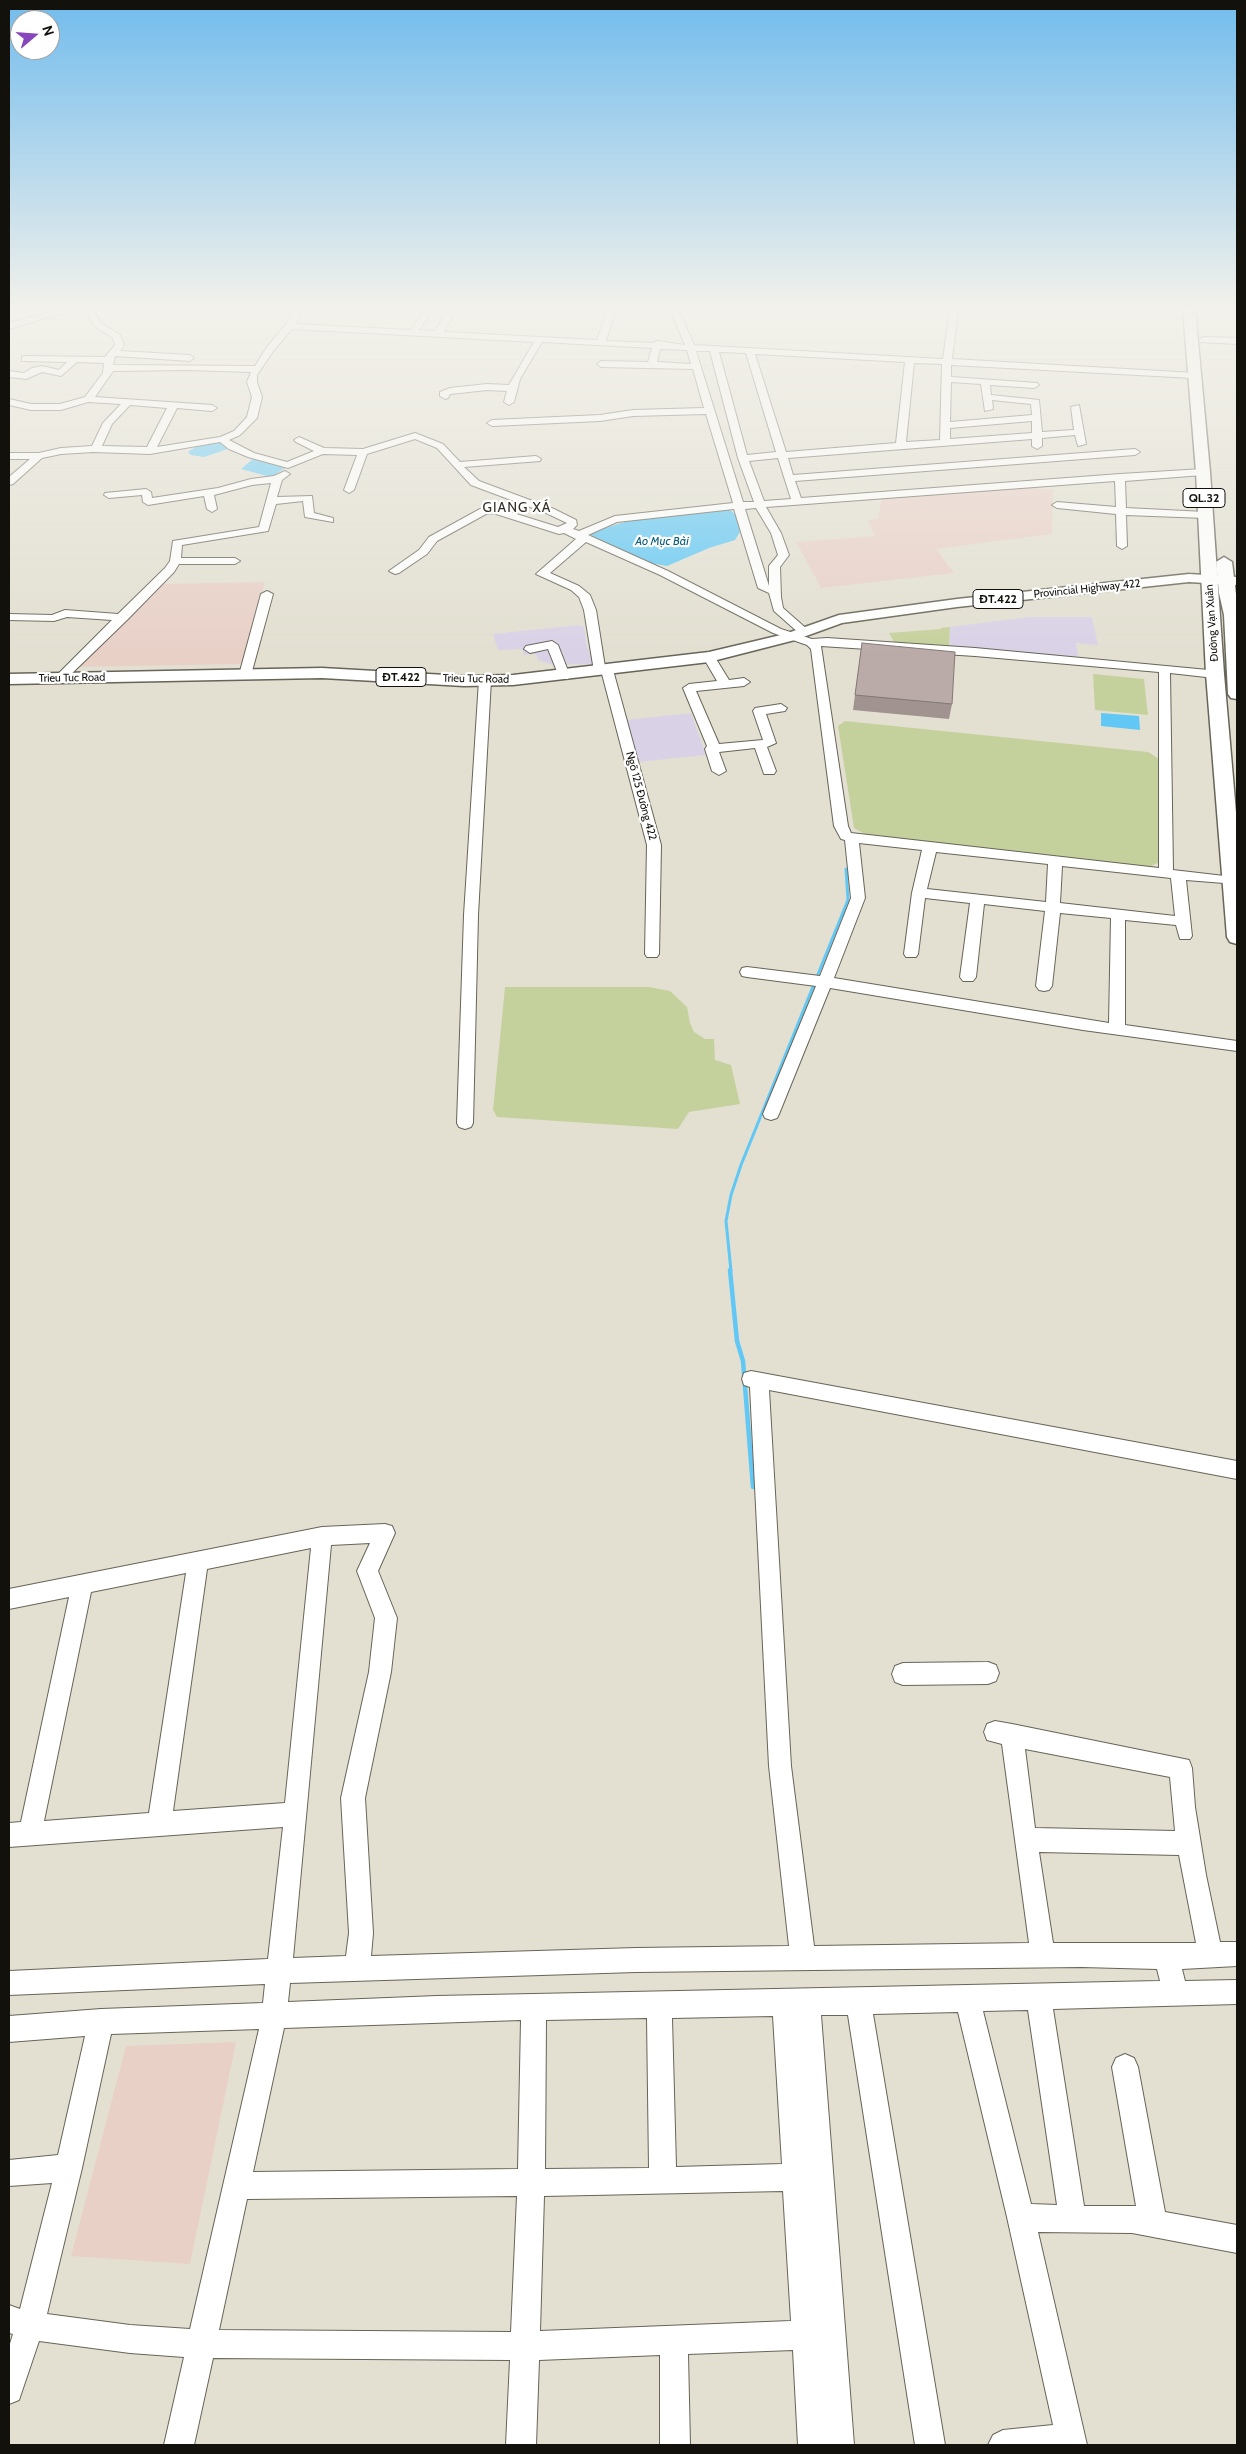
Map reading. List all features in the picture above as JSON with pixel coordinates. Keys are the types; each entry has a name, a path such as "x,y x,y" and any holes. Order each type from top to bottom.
{"highway":[{"name":"Đường Vạn Xuân","path":"1204,424 1203,472 1206,515 1232,614 1237,683"},
{"name":"Đường Vạn Xuân","path":"1205,424 1220,526"},
{"name":"Đường Vạn Xuân","path":"1228,557 1215,676 1230,770 1233,881 1237,937"}],"main road":[{"name":"Provincial Highway 422","path":"806,640 839,619 947,604 1189,578 1224,580"},
{"name":"Trieu Tuc Road","path":"9,680 322,673 486,680 564,676 709,658 806,640"}],"street":[{"path":"96,449 108,424"},
{"path":"150,451 164,424"},
{"path":"9,454 96,449 150,451 222,439 237,433 246,424"},
{"path":"716,424 737,506 757,568 764,588 774,591"},
{"path":"734,424 743,458 760,505 784,555 774,566 757,568"},
{"path":"773,424 797,502"},
{"path":"901,446 903,424"},
{"path":"946,442 947,425 967,424"},
{"path":"1036,424 1040,471"},
{"path":"1079,424 1083,468"},
{"path":"743,458 1080,432"},
{"path":"222,439 232,447 250,455 288,465 322,451 363,452 388,446 415,436 437,444 454,459 456,466 475,483 550,511 572,522 572,525 565,529 552,530 494,510 484,511 433,539 423,552 395,571"},
{"path":"299,440 322,451"},
{"path":"349,490 363,452"},
{"path":"790,478 1040,471 1083,468 1134,452"},
{"path":"9,454 39,456 51,453"},
{"path":"9,482 39,456"},
{"path":"456,466 536,459"},
{"path":"109,495 146,492 148,502 209,493 277,478 288,471 288,465"},
{"path":"581,537 615,519 737,506 797,502 1040,471 1083,468 1120,477 1203,472"},
{"path":"1120,477 1122,546"},
{"path":"60,678 158,583 175,561 177,543 264,529 277,478"},
{"path":"209,493 212,509"},
{"path":"271,501 308,498 309,515 328,520"},
{"path":"1057,505 1122,511 1206,515"},
{"path":"565,529 806,640 1164,674 1215,676"},
{"name":"Ngõ 125 Đường 422","path":"581,537 542,574 575,588 584,595 590,610 604,670 654,844 652,954"},
{"path":"175,561 235,561"},
{"path":"774,566 774,591 778,609 806,640 841,826 846,836 1055,862 1233,881"},
{"path":"245,675 267,594"},
{"path":"9,617 54,618 64,614 123,618"},
{"path":"806,640 975,652 1215,676"},
{"path":"530,649 552,645 564,676"},
{"path":"709,658 725,684"},
{"path":"1164,674 1172,875 1185,936"},
{"path":"465,1123 471,915 486,680"},
{"path":"715,749 689,688 744,682"},
{"path":"719,771 711,749 770,743 759,711 781,708"},
{"path":"760,744 769,771"},
{"path":"771,1114 858,898 852,838"},
{"path":"911,954 919,893 930,847"},
{"path":"1044,986 1053,908 1055,862"},
{"path":"919,893 1182,921"},
{"path":"968,977 978,900"},
{"path":"1117,1029 1118,914"},
{"path":"747,972 825,982 1117,1029 1237,1046"},
{"path":"804,1958 780,1766 755,1379 859,1401 1237,1470"},
{"path":"9,1599 322,1536 385,1533 367,1571 386,1618 380,1672 353,1798 361,1933 357,1970"},
{"path":"178,2445 274,2016 296,1814 322,1536"},
{"path":"159,1824 198,1561"},
{"path":"82,1584 19,1834 296,1814"},
{"path":"902,1674 988,1673"},
{"path":"1043,1956 1025,1840 1004,1733 1180,1768 1183,1807 1210,1954"},
{"path":"1025,1840 1189,1843"},
{"path":"9,1983 278,1971 636,1960 1043,1956 1166,1957 1237,1954"},
{"path":"1166,1957 1176,1992"},
{"path":"9,2029 101,2022 534,2007 659,2006 1237,1992"},
{"path":"1039,1997 1073,2220"},
{"path":"967,1998 1021,2217 1071,2442 1003,2445"},
{"path":"858,2000 930,2445"},
{"path":"797,2003 797,2177 813,2445"},
{"path":"797,2003 839,2445"},
{"path":"659,2006 663,2181"},
{"path":"521,2445 531,2182 534,2007"},
{"path":"9,2390 19,2322 69,2168 101,2022"},
{"path":"1125,2067 1153,2223"},
{"path":"9,2173 69,2168"},
{"path":"236,2186 663,2181 797,2177"},
{"path":"1021,2217 1073,2220 1132,2219 1237,2239"},
{"path":"19,2322 130,2339 200,2344 525,2346 807,2335"},
{"path":"674,2339 675,2445"}],"shaded area":[{"path":"1022,487 1053,490 1052,534 936,549 954,573 821,588 796,542 875,536 868,520 878,519 882,498"},
{"path":"265,582 243,664 75,667 160,584"},
{"path":"1028,617 1092,617 1098,645 1076,643 1079,661 949,648 950,627"},
{"path":"579,625 584,627 587,647 594,664 553,665 538,660 536,654 524,655 522,649 498,650 493,634"},
{"path":"691,713 706,755 638,762 626,720"},
{"path":"236,2042 190,2264 71,2256 126,2046"}],"green space":[{"path":"950,627 949,648 894,642 889,633 941,629"},
{"path":"1093,674 1144,679 1148,715 1095,710"},
{"path":"845,721 1148,752 1158,758 1160,862 1149,867 865,834 854,828 838,726"},
{"path":"505,987 649,987 670,991 687,1007 694,1032 705,1039 714,1039 715,1060 731,1065 740,1104 689,1112 678,1129 497,1117 493,1110"}],"water":[{"path":"220,442 228,446 228,449 204,457 191,455 188,452 198,445"},
{"path":"253,459 285,468 271,477 241,469"},
{"name":"Ao Mục Bài","path":"730,510 736,515 740,532 735,540 709,548 667,566 650,563 586,534 631,520"},
{"path":"1101,713 1139,716 1140,730 1101,726"}],"building":[{"path":"862,643 955,652 952,704 855,695"}],"waterway":[{"path":"731,1271 726,1221 731,1195 741,1165 848,900 846,869"},
{"path":"730,1270 737,1341 743,1361 753,1487"}],"district":[{"name":"GIANG XÁ","path":"517,508"}]}
